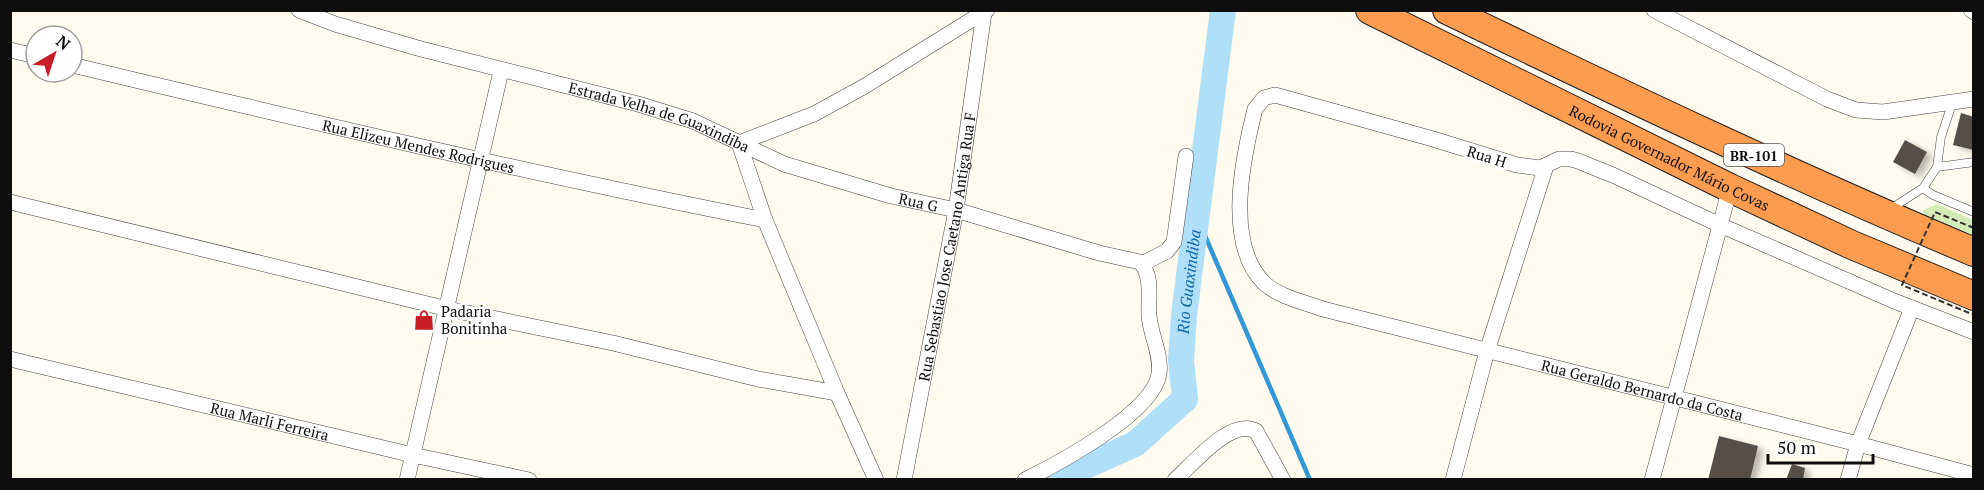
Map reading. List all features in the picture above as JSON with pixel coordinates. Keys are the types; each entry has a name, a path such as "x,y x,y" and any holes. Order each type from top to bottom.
{"highway":[{"name":"Rodovia Governador Mário Covas","path":"1370,10 1730,188 1852,245 1974,296"},
{"name":"BR-101","path":"1447,10 1874,209 1974,252"}],"street":[{"name":"Estrada Velha de Guaxindiba","path":"299,10 337,17 501,71 588,91 693,121 739,143 765,220 876,480"},
{"path":"1654,10 1827,99 1856,110 1883,112 1974,99"},
{"path":"739,143 814,114 865,86 982,11"},
{"name":"Rua Sebastiao Jose Caetano Antiga Rua F","path":"904,480 956,210 982,11"},
{"name":"Rua Elizeu Mendes Rodrigues","path":"84,68 480,160 647,197 765,220"},
{"path":"407,480 501,71"},
{"name":"Rua H","path":"1487,351 1292,299 1263,282 1248,261 1241,237 1240,199 1255,109 1264,98 1275,95 1517,165 1533,168 1546,166 1559,159 1571,159 1615,176 1720,225 1911,308 1974,332"},
{"name":"Rua G","path":"739,143 784,164 891,196 956,210 1142,264"},
{"path":"1025,480 1047,469 1122,422 1137,410 1153,390 1160,369 1150,328 1147,274 1142,264 1167,251 1174,242 1186,156"},
{"path":"1453,480 1487,351 1546,166"},
{"path":"1652,480 1730,188"},
{"path":"10,202 448,309 613,343 758,379 837,393"},
{"path":"1848,480 1858,444 1911,308"},
{"name":"Rua Geraldo Bernardo da Costa","path":"1487,351 1858,444 1974,476"},
{"name":"Rua Marli Ferreira","path":"10,359 413,455 530,480"},
{"path":"1175,480 1229,432 1244,428 1256,431 1278,477"}],"lane":[{"path":"1874,209 1895,206 1923,188 1937,167 1941,137 1953,101"},
{"path":"1937,167 1974,162"},
{"path":"1923,188 1933,195 1974,212"}],"path":[{"path":"1974,228 1935,212 1902,285 1974,315"}],"green space":[{"path":"1937,204 1973,220 1973,235 1924,215 1923,210"}],"building":[{"path":"1961,113 1974,117 1974,150 1953,145"},
{"path":"1905,140 1927,152 1915,174 1893,162"},
{"path":"1719,436 1758,446 1750,480 1708,480"},
{"path":"1792,464 1805,468 1803,480 1786,480"}],"waterway":[{"name":"Rio Guaxindiba","path":"1055,480 1135,444 1185,399 1181,360 1184,315 1223,10"},
{"path":"1197,217 1310,480"}],"place":[{"name":"Padaria Bonitinha","path":"424,320"}]}
